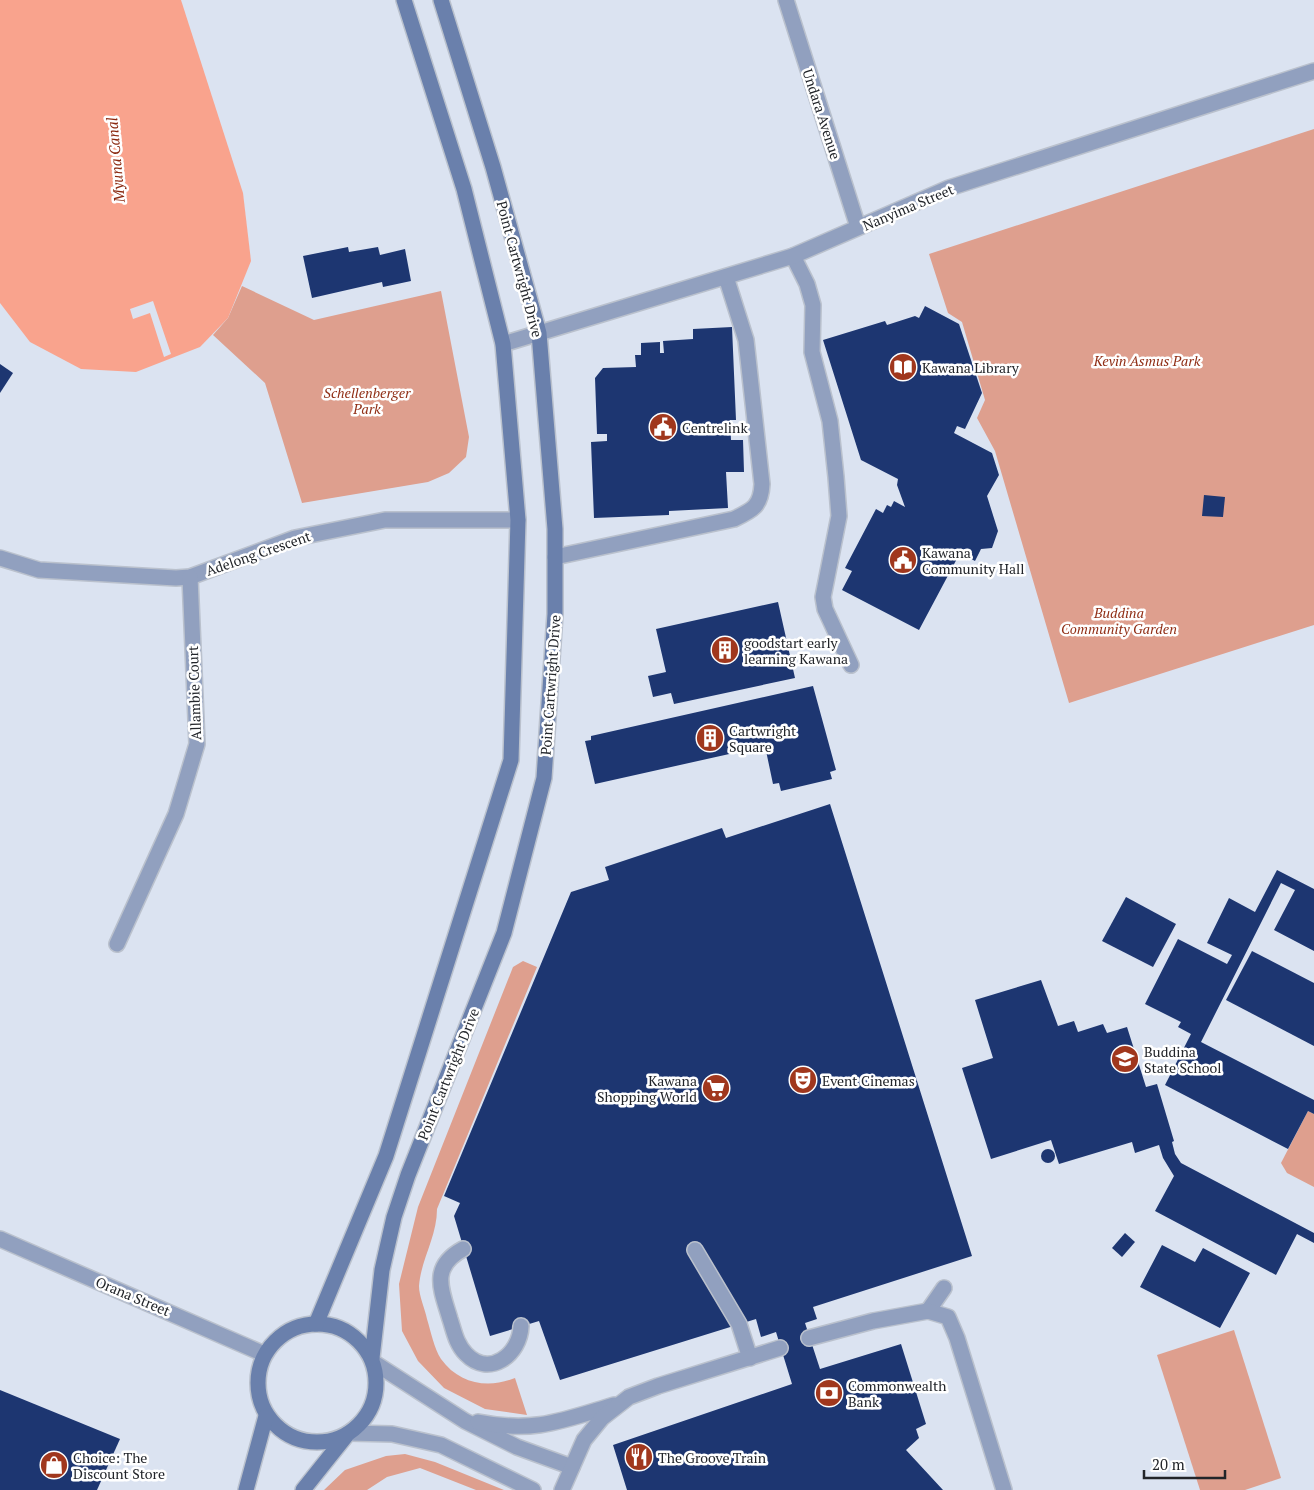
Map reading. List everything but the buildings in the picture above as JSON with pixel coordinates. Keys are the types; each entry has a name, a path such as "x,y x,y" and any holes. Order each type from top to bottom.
{"main road":[{"name":"Point Cartwright Drive","path":"316,1324 386,1156 511,760 518,520 504,344 464,189 404,0"},
{"name":"Point Cartwright Drive","path":"372,1360 382,1270 394,1217 408,1174 504,933 544,778 555,614 555,557 539,334 493,167 441,0"},
{"path":"303,1490 348,1435 363,1422 374,1404 377,1378 372,1360 355,1337 337,1327 316,1324 303,1325 284,1334 264,1354 257,1376 258,1396 266,1416 286,1434 305,1442 326,1443 348,1435"},
{"path":"246,1490 266,1416"}],"street":[{"name":"Undara Avenue","path":"786,0 858,228"},
{"name":"Nanyima Street","path":"504,344 793,256 949,188 1314,71"},
{"path":"793,256 807,284 813,305 812,352 830,421 836,477 839,516 823,598 825,610 851,665"},
{"path":"555,557 734,519 750,511 761,498 762,484 746,340 726,277"},
{"name":"Adelong Crescent","path":"0,558 39,570 190,577 296,538 385,520 518,520"},
{"name":"Allambie Court","path":"117,944 176,814 197,744 190,577"},
{"name":"Orana Street","path":"0,1239 264,1354"},
{"path":"463,1249 449,1258 444,1265 440,1284 456,1337 466,1354 476,1361 487,1364 501,1361 514,1351 521,1338 521,1326"},
{"path":"696,1250 739,1324 750,1358"},
{"path":"928,1311 944,1288"},
{"path":"809,1338 873,1321 928,1311 948,1318 957,1338 1004,1490"},
{"path":"459,1418 505,1427 545,1426 620,1403 658,1386 780,1348"},
{"path":"372,1360 459,1418 517,1446 572,1467"},
{"path":"562,1490 584,1440 602,1418 620,1403"},
{"path":"348,1435 392,1434 442,1445 533,1490"}],"green space":[{"name":"Kevin Asmus Park","path":"1314,129 1314,625 1069,703 995,451 977,418 985,400 962,322 948,313 929,254"},
{"name":"Schellenberger Park","path":"242,286 314,320 441,291 469,437 466,457 449,473 428,482 302,503 265,383 213,335 228,318"},
{"path":"523,961 537,967 437,1209 434,1229 420,1276 419,1286 436,1350 441,1359 456,1374 475,1382 495,1383 515,1378 527,1415 485,1409 444,1388 418,1361 402,1331 399,1284 418,1207 513,967"},
{"path":"1308,1111 1314,1114 1314,1187 1287,1173 1281,1163"},
{"path":"1234,1330 1281,1478 1245,1490 1200,1490 1157,1355"},
{"path":"405,1454 435,1462 504,1490 476,1490 420,1468 387,1477 367,1490 324,1490 345,1470 386,1456"}],"water":[{"name":"Myuna Canal","path":"0,0 181,0 243,193 251,261 228,318 200,347 136,372 81,369 30,342 0,303"}],"pier":[{"path":"153,301 171,354 164,357 150,313 133,319 130,309"}],"place":[{"name":"Kawana Library","path":"903,367"},
{"name":"Centrelink","path":"663,427"},
{"name":"Kawana Community Hall","path":"903,560"},
{"name":"goodstart early learning Kawana","path":"725,650"},
{"name":"Cartwright Square","path":"710,738"},
{"name":"Buddina State School","path":"1125,1059"},
{"name":"Event Cinemas","path":"803,1080"},
{"name":"Kawana Shopping World","path":"716,1088"},
{"name":"Commonwealth Bank","path":"829,1393"},
{"name":"The Groove Train","path":"639,1457"},
{"name":"Choice: The Discount Store","path":"54,1465"}],"park label":[{"name":"Buddina Community Garden","path":"1119,620"}]}
